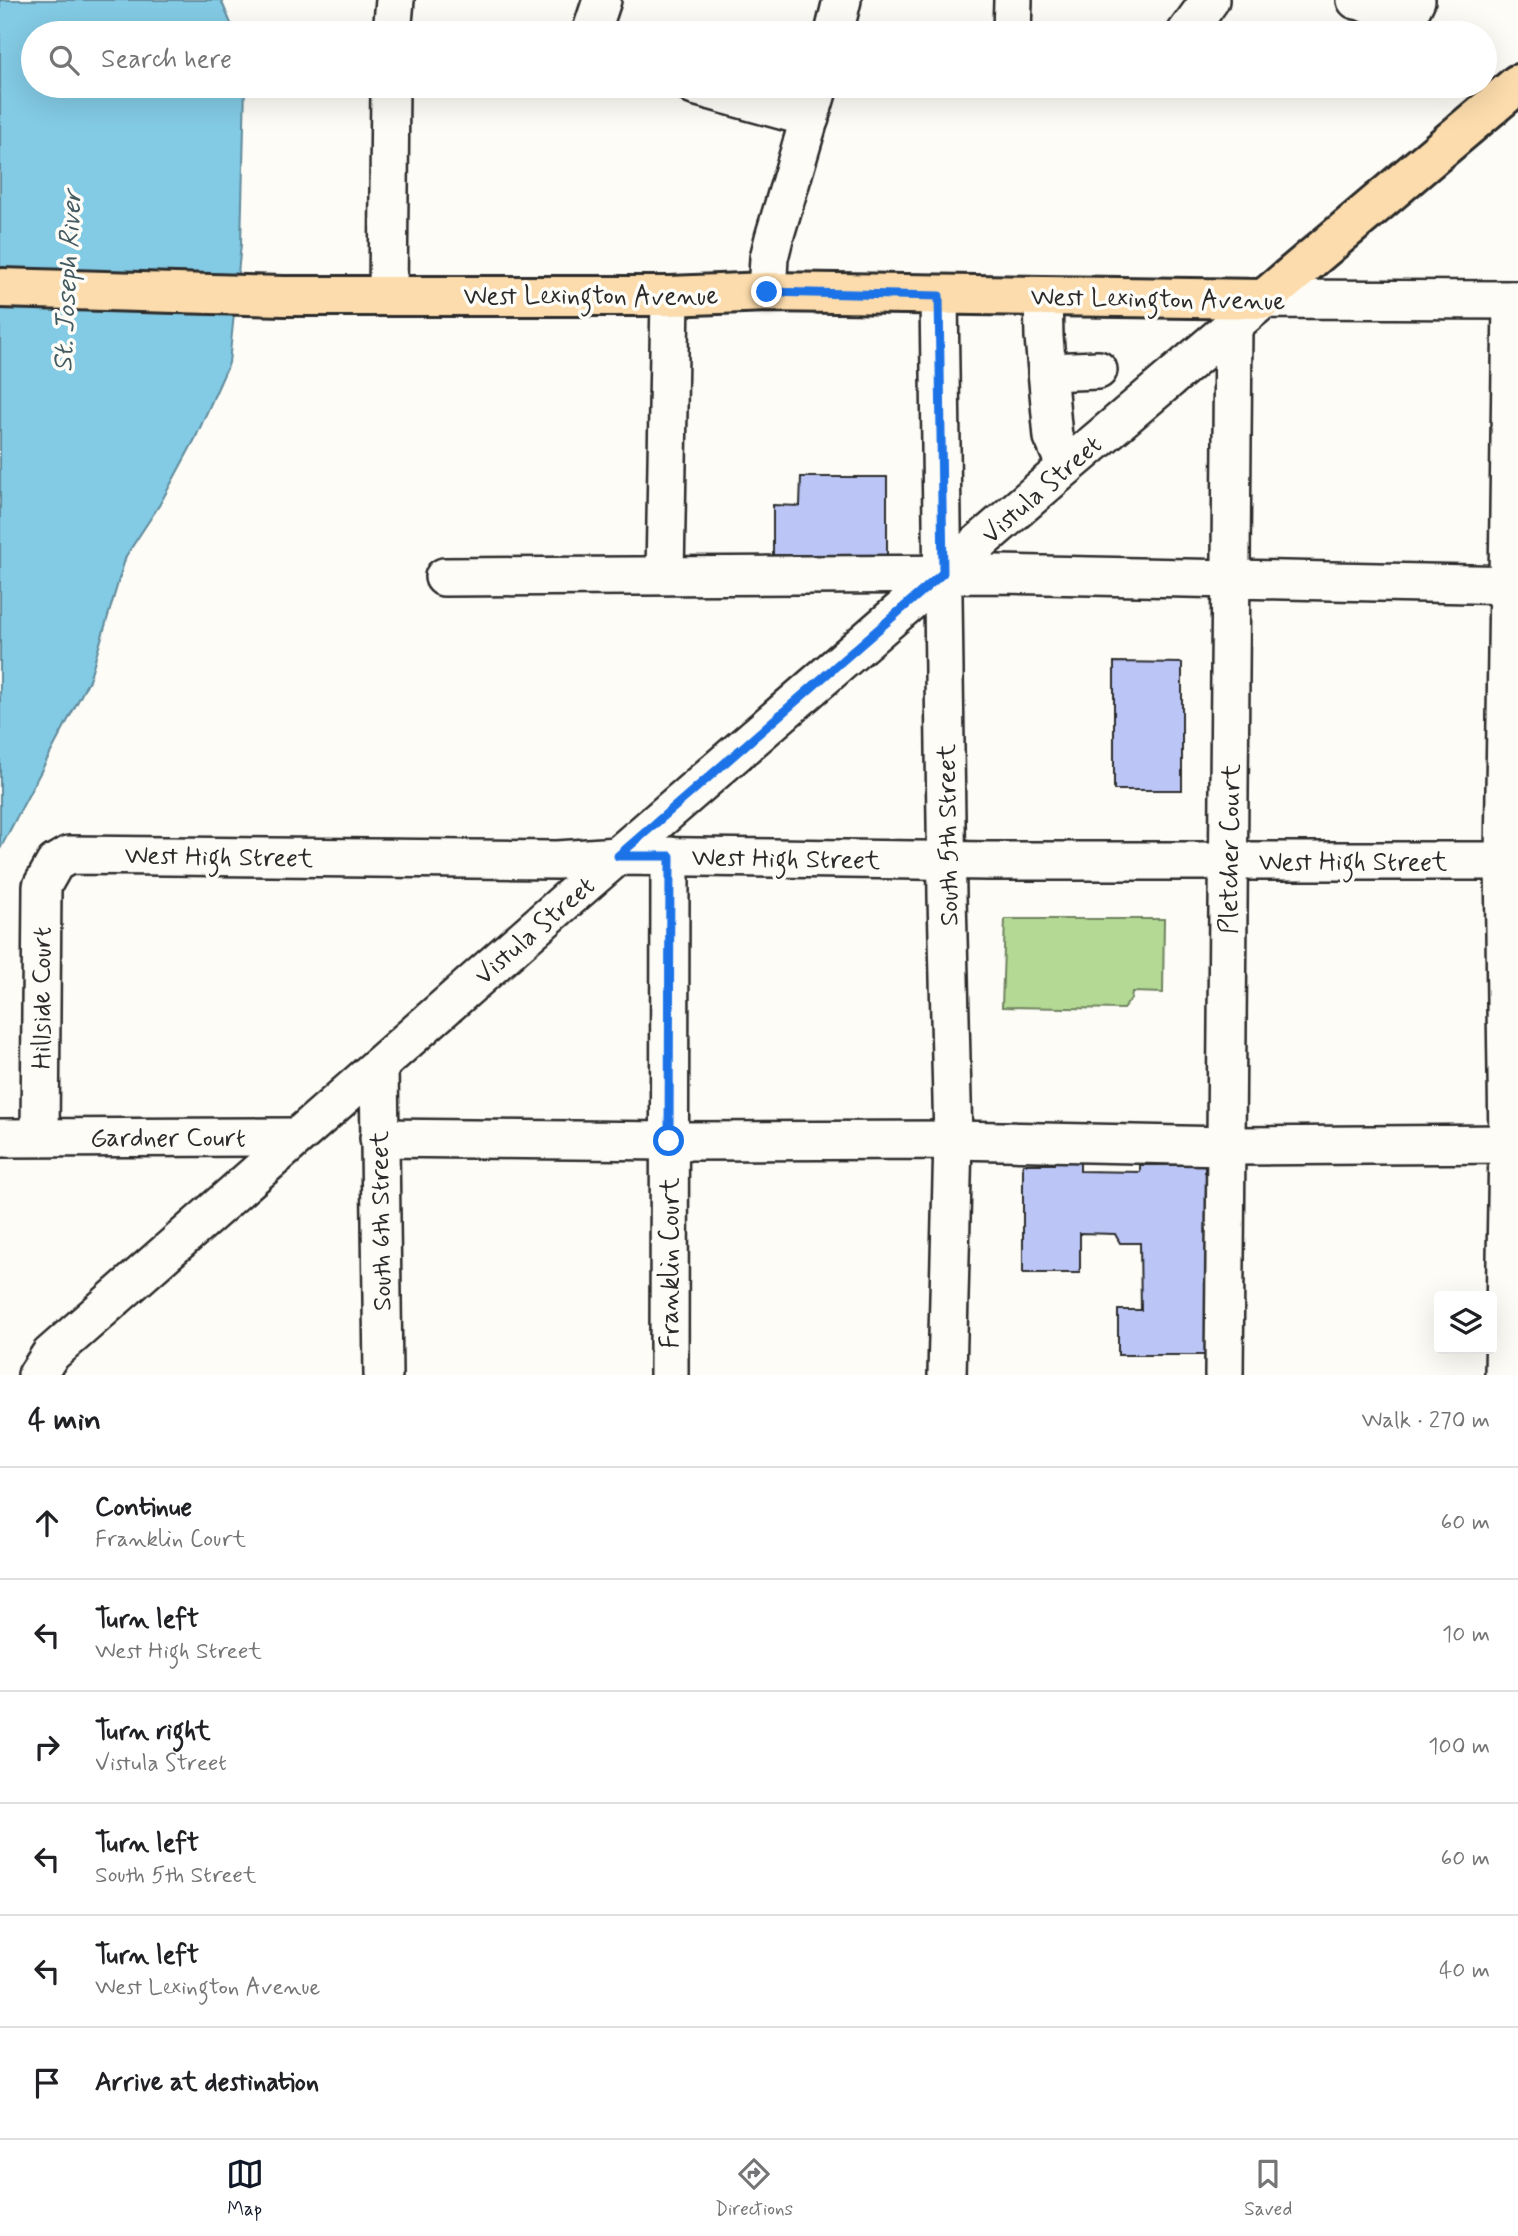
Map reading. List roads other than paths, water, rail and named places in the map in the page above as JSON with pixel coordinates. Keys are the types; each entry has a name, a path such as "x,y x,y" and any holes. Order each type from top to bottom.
{"main road":[{"name":"Vistula Street","path":"1264,299 1518,84"},
{"name":"West Lexington Avenue","path":"0,288 284,296 670,296 767,292 1264,299"}],"street":[{"path":"393,21 395,0"},
{"path":"595,21 601,0"},
{"path":"837,21 842,0"},
{"path":"1012,21 1013,0"},
{"path":"1195,21 1210,0"},
{"path":"1356,0 1410,12 1416,0"},
{"path":"388,296 390,98"},
{"path":"767,292 769,258 814,102 784,98"},
{"path":"665,575 670,296"},
{"name":"South 5th Street","path":"939,296 953,1140 947,1375"},
{"path":"1043,297 1053,437 1066,467"},
{"name":"West Lexington Avenue","path":"1264,299 1515,300"},
{"name":"Vistula Street","path":"37,1375 50,1355 296,1137 943,573 1264,299"},
{"path":"1504,1375 1513,1144 1511,861 1515,300"},
{"name":"Pletcher Court","path":"1224,1375 1233,324"},
{"path":"1047,372 1098,370"},
{"path":"444,577 943,573 1513,586"},
{"name":"West High Street","path":"55,863 69,855 1511,861"},
{"name":"Franklin Court","path":"669,1375 670,856"},
{"name":"Hillside Court","path":"40,1137 42,886 55,863"},
{"name":"South 6th Street","path":"379,1066 383,1375"},
{"name":"Gardner Court","path":"0,1138 296,1137"},
{"path":"379,1138 953,1140 1227,1146 1513,1144"}],"water":[{"name":"St. Joseph River","path":"0,0 221,0 230,21 21,21 21,98 245,98 241,244 229,363 195,439 160,504 126,556 89,680 0,849"}]}
